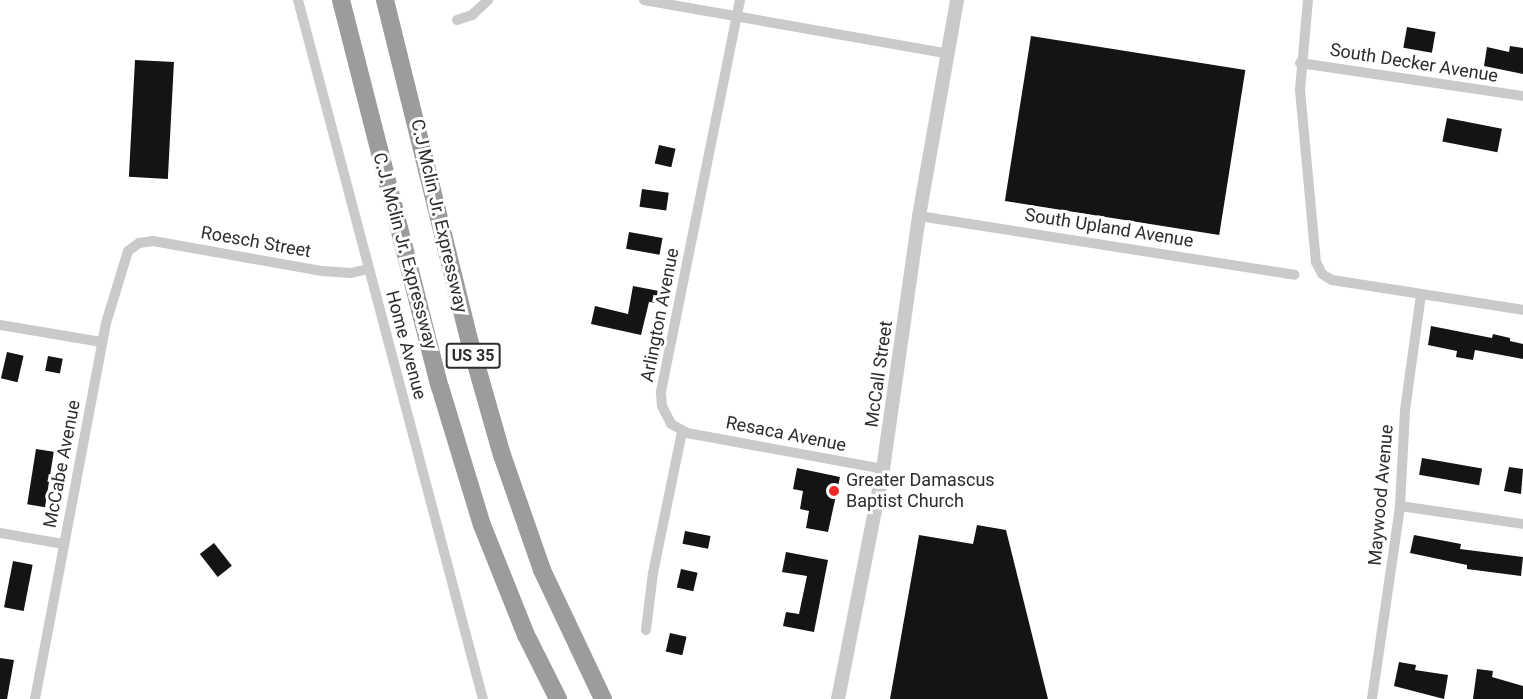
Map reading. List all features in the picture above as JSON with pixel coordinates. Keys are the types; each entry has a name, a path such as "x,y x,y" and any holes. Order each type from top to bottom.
{"highway":[{"name":"C.J. Mclin Jr. Expressway","path":"341,0 441,387 482,525 525,635 558,699"},
{"name":"C.J Mclin Jr. Expressway","path":"385,0 470,343 502,455 542,570 603,699"}],"street":[{"name":"Home Avenue","path":"298,0 483,699"},
{"path":"457,20 472,15 488,0"},
{"path":"644,0 946,53"},
{"name":"Arlington Avenue","path":"682,432 667,418 661,393 740,0"},
{"name":"McCall Street","path":"838,699 883,469 919,216 957,0"},
{"path":"1308,0 1300,63 1316,262 1322,274 1332,280 1523,310"},
{"name":"South Decker Avenue","path":"1300,63 1523,96"},
{"name":"South Upland Avenue","path":"919,216 1294,275"},
{"name":"Roesch Street","path":"139,243 153,241 322,271 351,273 368,269"},
{"name":"McCabe Avenue","path":"35,699 102,342 118,277 128,251 139,243"},
{"name":"Maywood Avenue","path":"1372,699 1400,506 1405,410 1421,294"},
{"path":"0,325 102,342"},
{"path":"646,630 653,573 682,432"},
{"name":"Resaca Avenue","path":"682,432 883,469"},
{"path":"1400,506 1523,524"},
{"path":"0,533 64,544"}],"building":[{"path":"1407,27 1436,32 1432,53 1403,48"},
{"path":"1031,36 1245,70 1219,235 1005,201"},
{"path":"1510,46 1523,48 1523,74 1484,66 1487,47 1509,52"},
{"path":"135,60 174,62 168,179 129,177"},
{"path":"1447,118 1502,129 1497,152 1442,142"},
{"path":"659,145 676,149 671,167 655,164"},
{"path":"642,189 669,193 666,211 639,207"},
{"path":"629,232 662,238 660,255 626,249"},
{"path":"633,286 659,291 657,303 649,302 641,335 591,324 595,306 628,314"},
{"path":"1431,326 1492,338 1493,334 1510,338 1510,341 1523,344 1523,359 1475,350 1473,360 1456,357 1457,351 1428,345"},
{"path":"7,352 24,356 17,382 1,378"},
{"path":"48,356 63,359 60,374 45,371"},
{"path":"36,449 54,452 45,507 27,504"},
{"path":"1422,458 1482,469 1479,485 1419,475"},
{"path":"1509,467 1523,469 1521,494 1504,491"},
{"path":"797,468 840,477 828,532 806,528 809,511 800,509 803,491 793,489"},
{"path":"977,525 1006,530 1048,699 890,699 919,535 973,544"},
{"path":"685,531 711,536 708,549 683,544"},
{"path":"1414,535 1461,544 1460,549 1523,557 1521,576 1467,569 1467,565 1410,553"},
{"path":"214,543 232,566 218,577 200,554"},
{"path":"786,552 828,560 814,632 783,626 786,612 799,614 807,576 782,572"},
{"path":"13,561 33,565 24,611 4,607"},
{"path":"681,569 698,573 693,591 677,588"},
{"path":"670,633 687,637 682,655 666,652"},
{"path":"0,658 14,660 7,699 0,699"},
{"path":"1399,662 1416,665 1415,670 1448,675 1444,699 1394,686"},
{"path":"1477,669 1493,671 1492,677 1523,686 1523,699 1473,699"}],"place":[{"name":"Greater Damascus Baptist Church","path":"834,491"}]}
